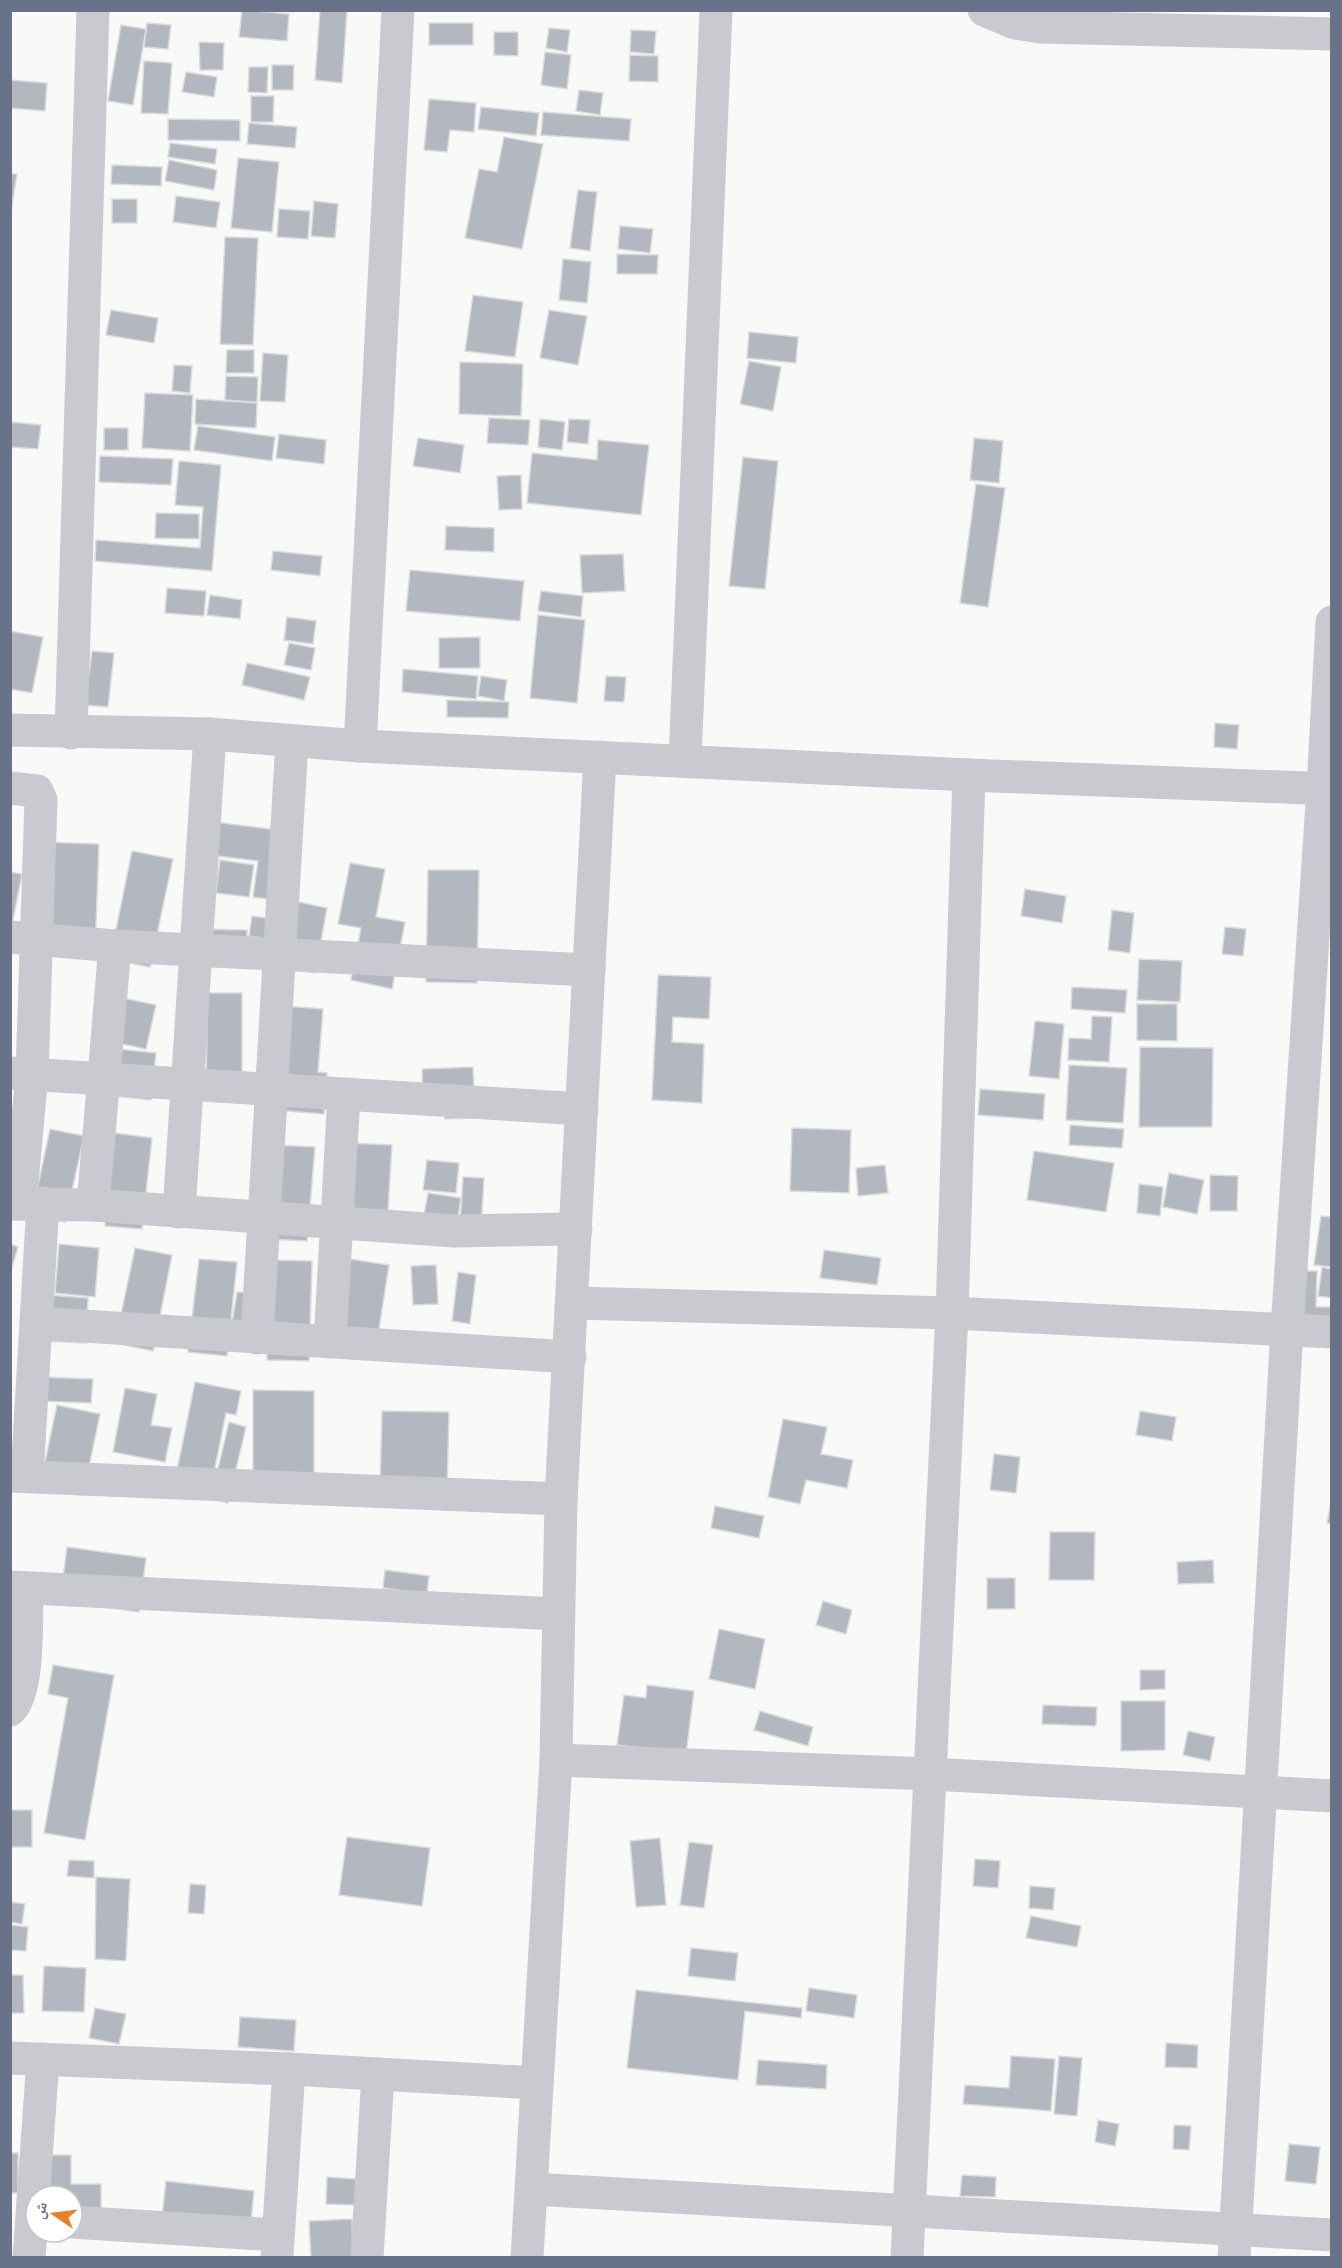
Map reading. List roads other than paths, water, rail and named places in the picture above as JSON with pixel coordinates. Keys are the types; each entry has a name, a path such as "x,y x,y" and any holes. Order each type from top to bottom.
{"street":[{"path":"71,733 93,10"},
{"path":"360,746 398,10"},
{"path":"685,761 716,10"},
{"path":"984,10 1015,17 1040,27 1332,34"},
{"path":"1235,2245 1287,1329 1328,789 1332,622"},
{"path":"10,730 210,734 360,746 969,775 1328,789"},
{"path":"179,1212 210,734"},
{"path":"256,1338 292,741"},
{"path":"527,2258 556,1760 561,1499 600,757"},
{"path":"907,2258 952,1313 969,775"},
{"path":"10,788 37,791 42,800 24,938 21,1073 25,1204 36,1323 19,1476 561,1499"},
{"path":"24,938 115,946 589,970"},
{"path":"93,1205 115,946"},
{"path":"21,1073 188,1086 582,1109"},
{"path":"330,1342 345,1095"},
{"path":"25,1204 93,1205 454,1231 576,1229"},
{"path":"573,1303 952,1313 1332,1332"},
{"path":"36,1323 570,1358"},
{"path":"10,1710 16,1705 22,1686 19,1588 557,1614"},
{"path":"556,1760 931,1774 1332,1796"},
{"path":"10,2058 289,2069 537,2083"},
{"path":"30,2184 43,2059"},
{"path":"84,2223 278,2246 289,2069"},
{"path":"367,2258 378,2074"},
{"path":"532,2189 910,2211 1235,2245 1332,2235"}]}
